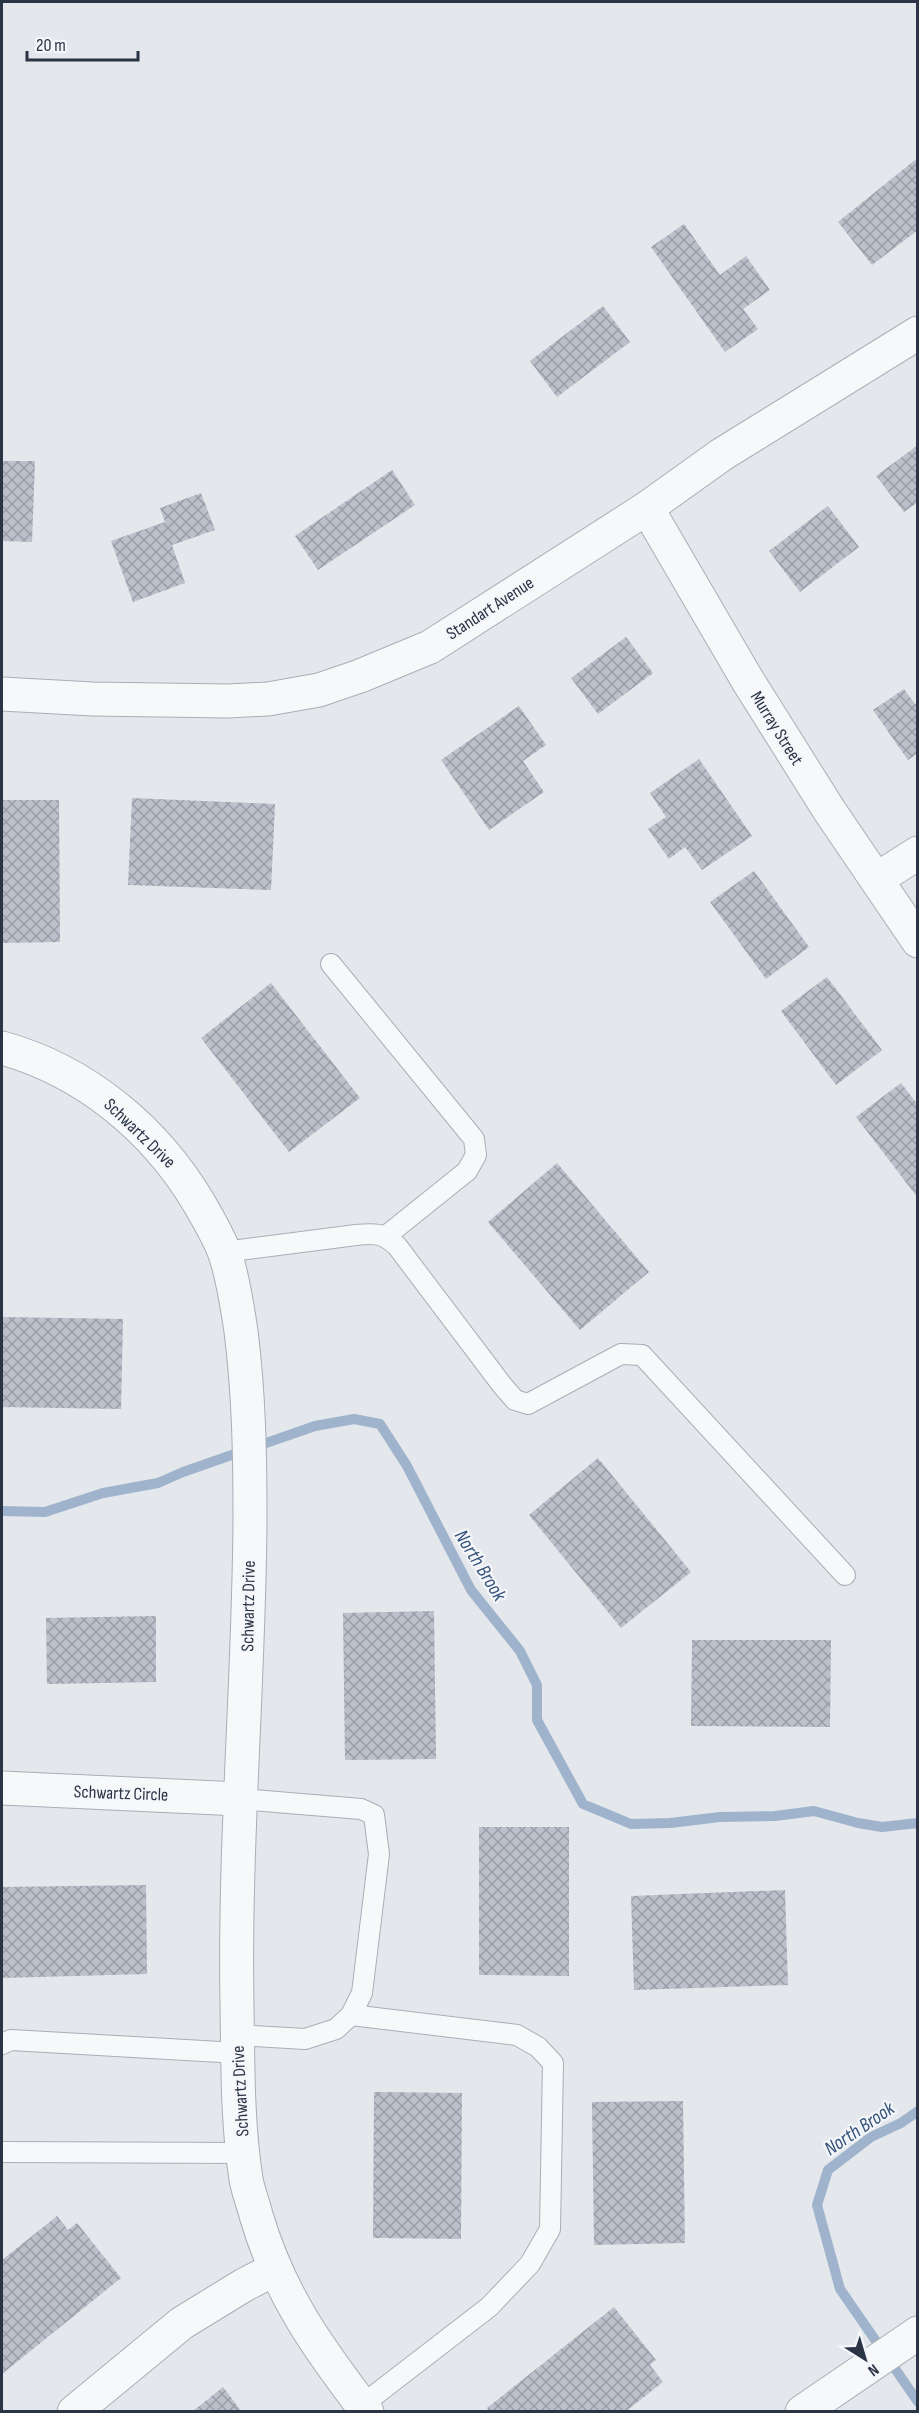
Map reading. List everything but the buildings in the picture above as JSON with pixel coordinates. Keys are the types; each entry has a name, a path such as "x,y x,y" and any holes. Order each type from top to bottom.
{"street":[{"name":"Standart Avenue","path":"2,694 228,701 268,699 319,690 360,676 430,646 647,508 721,455 918,333"},
{"name":"Murray Street","path":"647,508 748,681 829,810 918,940"},
{"path":"876,879 918,852"},
{"name":"Schwartz Drive","path":"2,1048 62,1072 86,1085 123,1112 163,1151 182,1174 214,1230 235,1286 247,1379 250,1426 249,1616 240,1798 236,1947 239,2104 247,2181 262,2235 289,2300 318,2348 365,2408"},
{"name":"Schwartz Circle","path":"2,1788 240,1798"},
{"path":"74,2412 182,2323 275,2269"},
{"path":"802,2412 918,2333"}],"lane":[{"path":"330,964 474,1139 476,1155 467,1171 386,1236"},
{"path":"224,1252 356,1235 386,1236 397,1246 516,1400 528,1404 621,1354 642,1354 845,1575"},
{"path":"2,2044 11,2040 238,2044 305,2039 336,2029 351,2015 362,1993 378,1866 379,1854 374,1815 361,1809 240,1798"},
{"path":"351,2015 517,2035 538,2047 553,2063 550,2229 530,2264 489,2307 365,2408"},
{"path":"2,2152 244,2152"}],"waterway":[{"name":"North Brook","path":"2,1511 45,1512 103,1493 158,1483 183,1472 315,1426 354,1419 380,1424 407,1466 471,1590 520,1651 537,1685 537,1720 583,1804 631,1824 670,1823 720,1817 775,1816 814,1811 882,1827 918,1823"},
{"name":"North Brook","path":"918,2111 901,2123 871,2137 828,2170 817,2205 840,2289 918,2402"}]}
